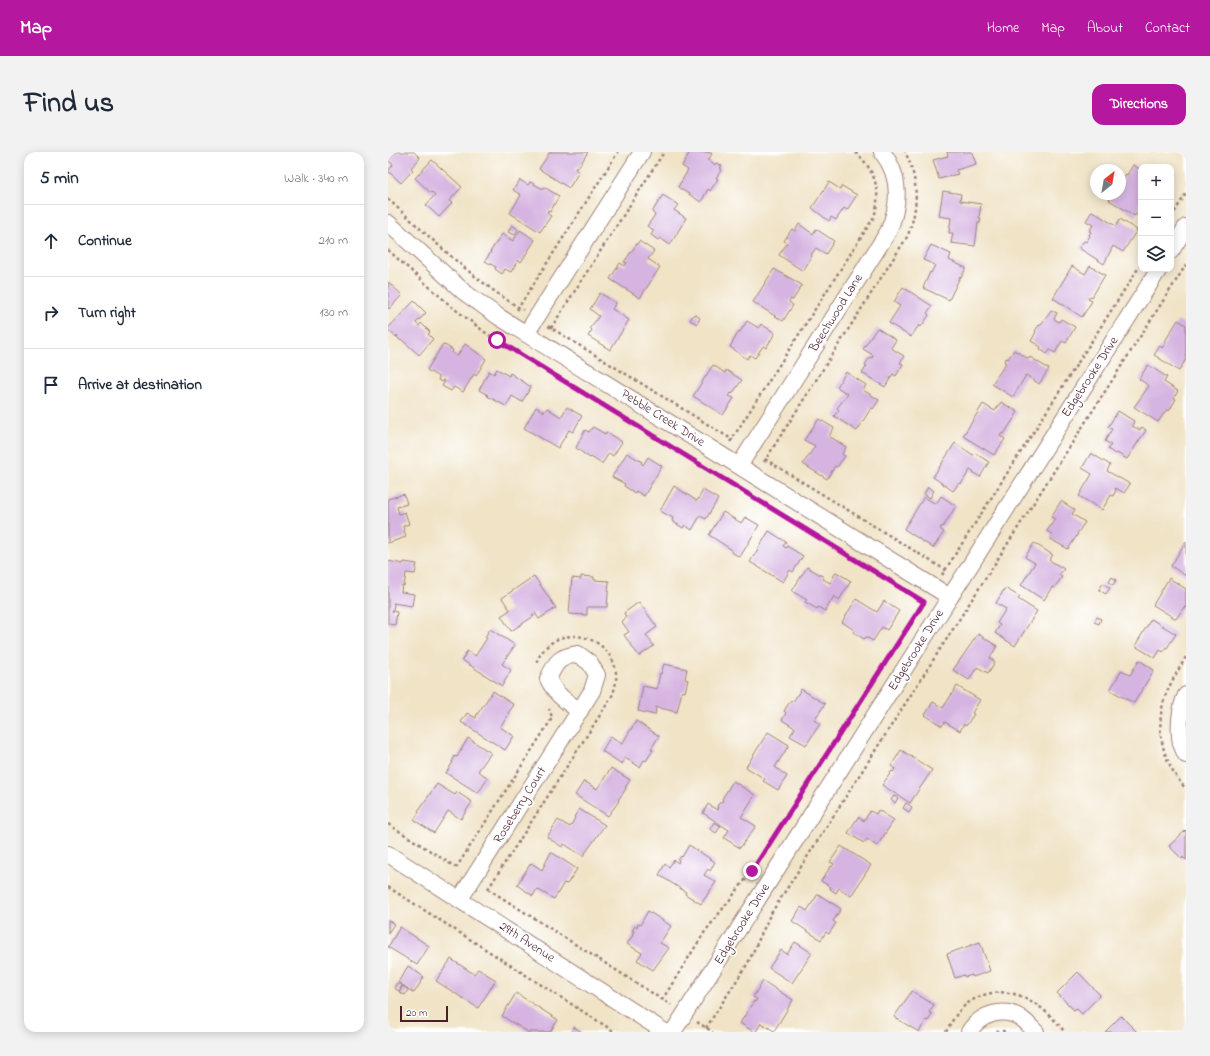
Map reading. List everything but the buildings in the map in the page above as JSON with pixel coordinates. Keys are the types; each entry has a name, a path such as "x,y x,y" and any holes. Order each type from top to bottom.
{"street":[{"path":"526,334 642,152"},
{"name":"Beechwood Lane","path":"739,466 883,238 894,218 897,204 894,173 882,152"},
{"name":"Pebble Creek Drive","path":"388,223 464,292 499,317 950,597"},
{"path":"1174,246 1186,227"},
{"name":"Edgebrooke Drive","path":"673,1032 1157,272"},
{"path":"1185,697 1180,716 1181,743 1186,755"},
{"name":"Roseberry Court","path":"460,899 580,711"},
{"name":"29th Avenue","path":"388,854 665,1032"},
{"path":"969,1032 972,1026 987,1015 1004,1011 1022,1019 1036,1032"}],"path":[{"path":"515,313 618,152"},
{"path":"551,328 664,152"},
{"path":"729,444 874,217 878,199 874,175 866,163 855,152"},
{"path":"1174,212 1186,194"},
{"path":"388,199 478,278 524,311"},
{"path":"388,250 452,307 486,333 924,602"},
{"path":"706,1028 748,963 770,915 1186,265"},
{"path":"942,575 1138,269"},
{"path":"546,325 738,442"},
{"path":"760,456 951,573"},
{"path":"662,1000 704,933 752,871 927,598"},
{"path":"388,824 461,871"},
{"path":"485,886 673,1006"},
{"path":"388,887 615,1032"},
{"path":"696,1022 713,1032"},
{"path":"996,1032 1008,1032"}],"route":[{"path":"497,340 924,602 752,871"}]}
